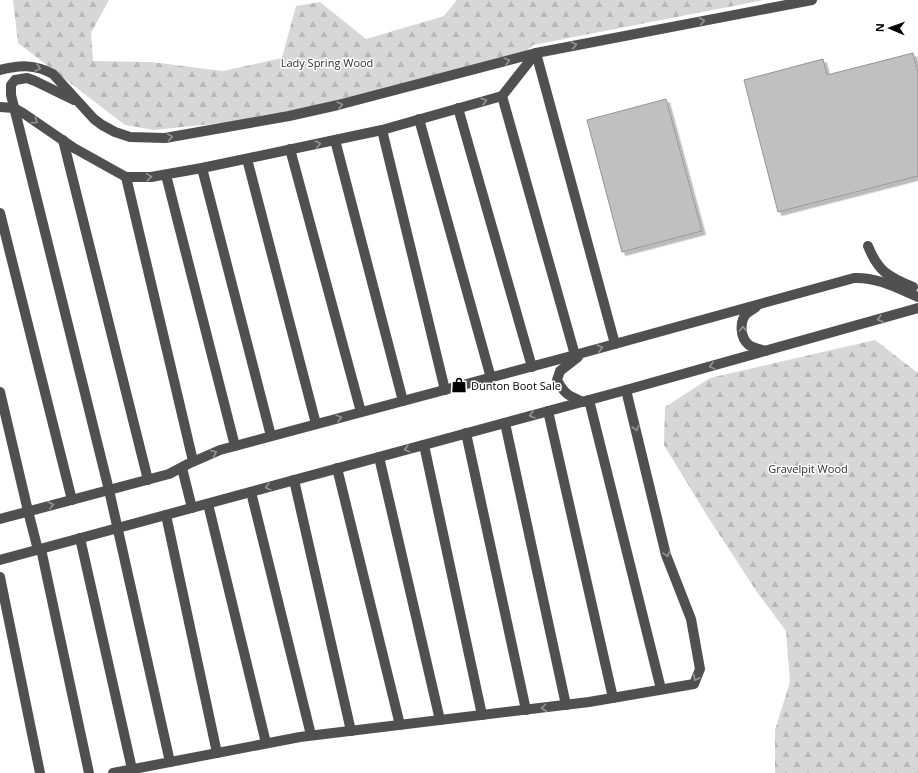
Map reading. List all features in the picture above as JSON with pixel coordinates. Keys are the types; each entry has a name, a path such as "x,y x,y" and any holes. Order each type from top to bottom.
{"lane":[{"path":"0,70 21,66 33,66 45,70 53,74 94,119 115,132 130,137 165,138 289,116 338,105 536,53 812,0"},
{"path":"0,107 14,108 74,148 126,177 138,178 166,175 202,168 382,130 502,96 536,53"},
{"path":"536,53 615,344"},
{"path":"78,101 27,78 15,80 11,85 11,96 109,490 170,762"},
{"path":"502,96 579,354"},
{"path":"458,108 532,367"},
{"path":"419,119 491,378"},
{"path":"382,130 445,390"},
{"path":"63,140 148,480"},
{"path":"335,140 403,401"},
{"path":"290,150 361,412"},
{"path":"247,159 316,424"},
{"path":"202,168 270,436"},
{"path":"166,175 235,446"},
{"path":"126,177 194,461"},
{"path":"0,213 72,500"},
{"path":"868,246 876,264 881,269 894,279 918,289"},
{"path":"0,518 169,474 220,450 532,367 854,278 877,280 918,296"},
{"path":"761,304 747,312 742,325 742,334 746,342 764,351"},
{"path":"0,560 586,401 918,308"},
{"path":"579,354 560,371 557,380 562,391 571,397 586,401"},
{"path":"113,773 311,735 566,705 694,684 700,669 691,619 666,554 626,390"},
{"path":"0,392 28,511 40,549 89,773"},
{"path":"586,401 661,689"},
{"path":"548,411 613,698"},
{"path":"505,423 566,705"},
{"path":"466,433 526,710"},
{"path":"424,445 482,715"},
{"path":"379,457 440,720"},
{"path":"182,468 192,508"},
{"path":"338,468 400,725"},
{"path":"294,480 351,731"},
{"path":"251,492 311,735"},
{"path":"208,504 266,743"},
{"path":"166,515 218,753"},
{"path":"80,538 132,769"},
{"path":"0,577 40,773"}],"green space":[{"name":"Lady Spring Wood","path":"13,0 109,0 91,33 93,61 151,62 223,71 282,58 296,6 320,2 366,39 444,16 457,0 764,0 533,45 520,57 289,116 154,130 125,125 18,43"},
{"name":"Gravelpit Wood","path":"875,340 918,373 918,773 775,773 775,730 790,682 786,631 757,592 706,514 664,445 665,407 710,378"}],"building":[{"path":"913,53 918,73 918,176 778,212 744,80 823,59 827,75"},
{"path":"666,99 702,231 622,252 587,120"}],"place":[{"name":"Dunton Boot Sale","path":"459,385"}]}
